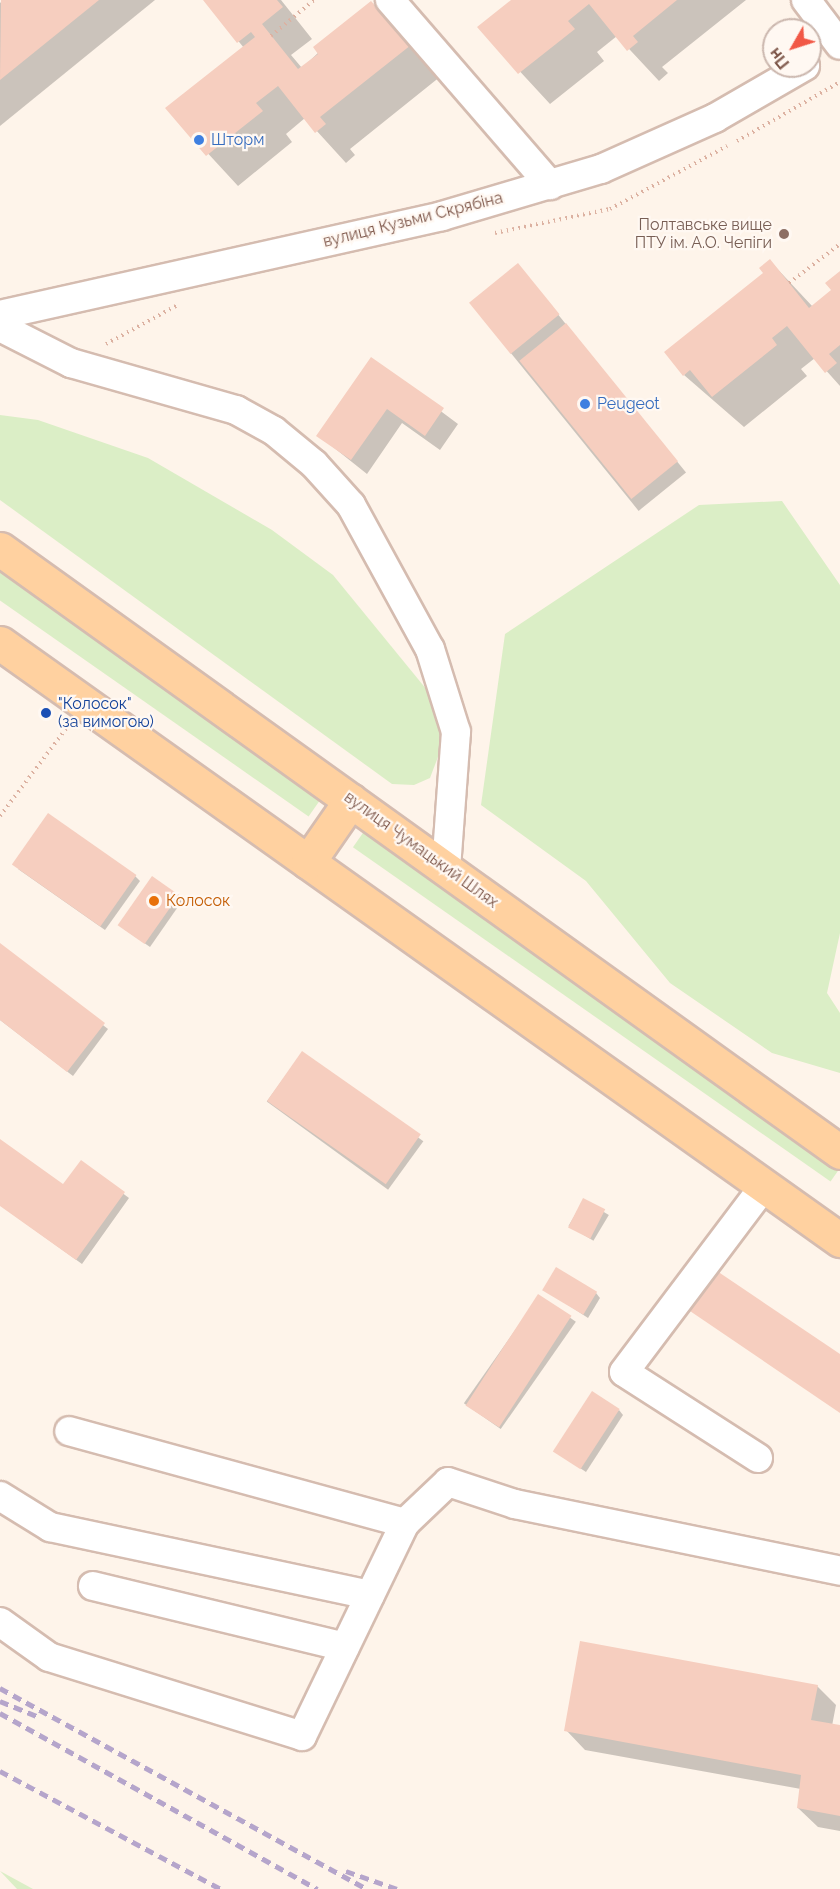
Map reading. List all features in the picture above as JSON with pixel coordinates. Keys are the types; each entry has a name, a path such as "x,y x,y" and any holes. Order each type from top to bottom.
{"main road":[{"name":"вулиця Чумацький Шлях","path":"0,549 839,1150"},
{"path":"0,643 840,1240"},
{"path":"308,862 351,800"}],"street":[{"path":"390,0 550,185"},
{"path":"806,0 840,45 822,56"},
{"name":"вулиця Кузьми Скрябіна","path":"0,315 442,216 550,185 602,169 705,123 784,78"},
{"path":"0,327 71,363 236,410 274,431 314,464 351,505 430,649 456,732 446,867"},
{"path":"758,1458 624,1372 764,1186"},
{"path":"69,1431 405,1523"},
{"path":"0,1622 49,1657 302,1736 405,1523 448,1482 515,1504 840,1571"},
{"path":"0,1496 50,1527 370,1595"},
{"path":"93,1586 345,1647"}],"path":[{"path":"271,36 314,0"},
{"path":"789,283 840,244"},
{"path":"0,816 84,704"}],"green space":[{"path":"0,415 38,420 148,458 272,530 333,575 427,690 444,741 430,778 414,785 392,784 0,500"},
{"path":"782,501 840,585 840,933 827,993 840,1013 840,1073 772,1053 670,983 586,881 481,805 505,634 699,505"},
{"path":"0,565 325,793 309,816 0,600"},
{"path":"365,830 840,1163 840,1168 831,1182 353,847"},
{"path":"0,1871 33,1889 17,1889"}],"building":[{"path":"1,0 99,0 0,80"},
{"path":"203,0 277,0 283,7 262,24 298,69 318,54 313,47 371,1 411,45 320,117 326,124 315,133 278,86 256,103 263,111 206,156 165,108 255,37 251,32 237,43"},
{"path":"511,0 677,0 633,36 638,42 627,51 589,4 568,21 575,29 518,74 477,27"},
{"path":"770,259 809,308 831,290 825,283 840,271 840,345 829,354 837,363 825,373 787,326 772,338 777,345 712,397 690,370 683,376 664,352 763,273 759,268"},
{"path":"518,263 560,314 511,354 469,303"},
{"path":"566,323 678,461 631,499 519,361"},
{"path":"371,357 444,408 425,436 387,409 351,460 316,436"},
{"path":"48,813 136,875 100,927 12,865"},
{"path":"152,876 179,895 145,944 118,925"},
{"path":"0,943 105,1023 67,1072 0,1020"},
{"path":"302,1051 421,1134 386,1184 267,1101"},
{"path":"0,1139 63,1184 81,1160 125,1192 76,1260 0,1206"},
{"path":"583,1198 605,1209 590,1239 568,1227"},
{"path":"556,1267 597,1292 583,1315 542,1290"},
{"path":"714,1269 840,1354 840,1413 687,1309"},
{"path":"538,1294 572,1316 499,1427 466,1406"},
{"path":"592,1391 620,1409 580,1469 553,1451"},
{"path":"580,1641 818,1685 811,1720 840,1725 840,1816 797,1808 801,1775 564,1731"}],"railway":[{"path":"0,1688 367,1889"},
{"path":"0,1701 39,1717"},
{"path":"0,1713 318,1889"},
{"path":"0,1771 221,1889"},
{"path":"346,1871 397,1889"}],"place":[{"name":"Шторм","path":"199,140"},
{"name":"Полтавське вище ПТУ ім. А.О. Чепіги","path":"784,234"},
{"name":"Peugeot","path":"585,404"},
{"name":"\"Колосок\" (за вимогою)","path":"46,713"},
{"name":"Колосок","path":"154,901"}]}
